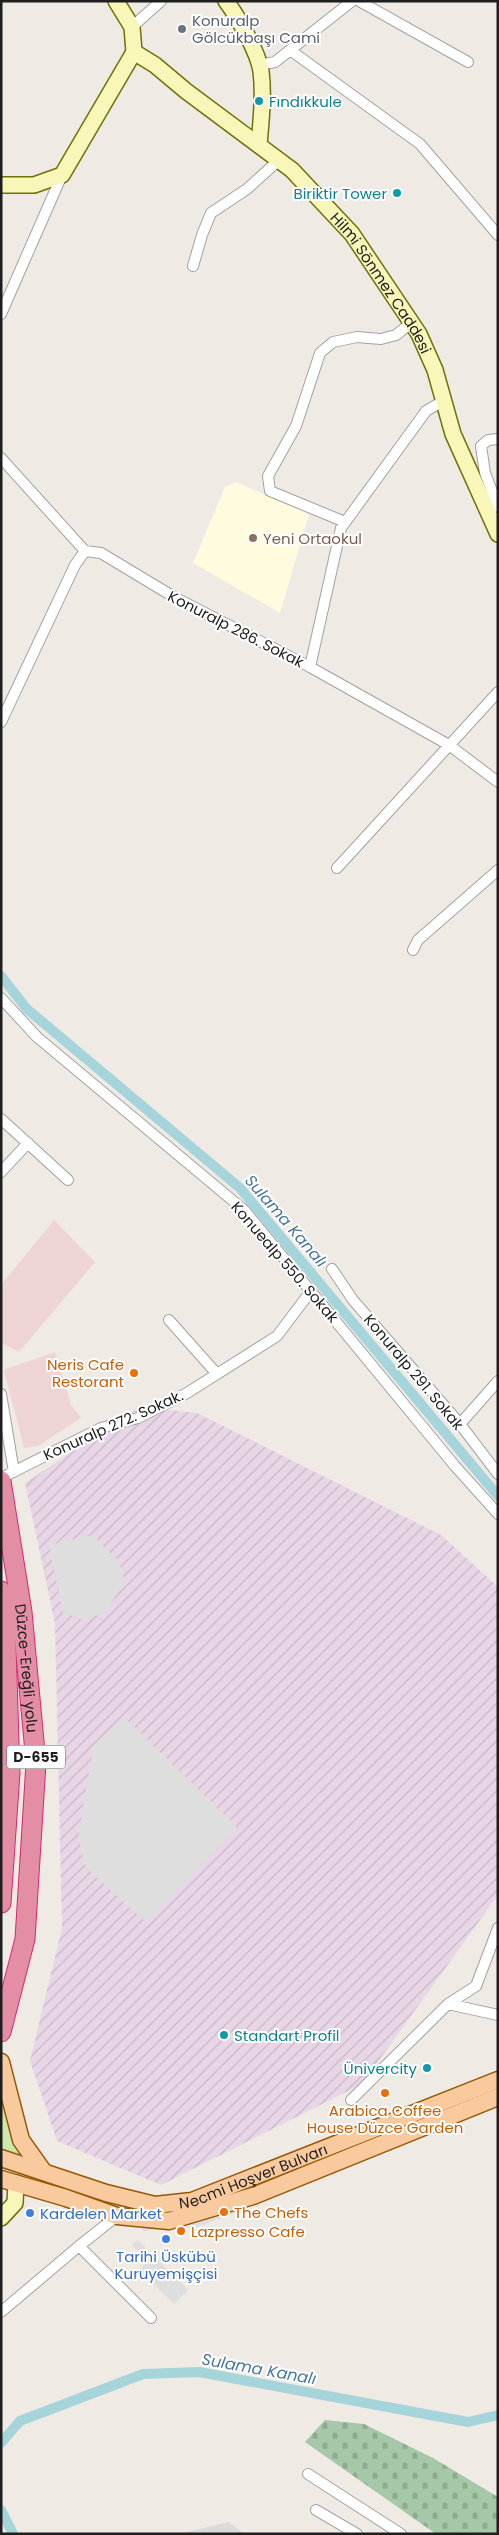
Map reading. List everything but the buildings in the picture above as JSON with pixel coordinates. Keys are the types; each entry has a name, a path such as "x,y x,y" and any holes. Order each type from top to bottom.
{"highway":[{"name":"Düzce-Ereğli yolu","path":"1,2032 25,1939 36,1763 22,1612 5,1477"},
{"name":"Düzce-Ereğli yolu","path":"1,1591 5,1614 6,1774 1,1903"}],"main road":[{"path":"1,2062 21,2140 43,2172"},
{"name":"Necmi Hoşver Bulvarı","path":"1,2158 106,2193 155,2204 192,2201 498,2080"},
{"name":"Necmi Hoşver Bulvarı","path":"9,2181 117,2216 169,2221 206,2212 253,2196 498,2097"}],"street":[{"path":"1,314 62,175 134,52 132,28 116,1"},
{"path":"132,28 161,1"},
{"path":"226,1 239,19 259,65 262,114 259,145"},
{"path":"259,65 275,62 352,1"},
{"path":"359,1 468,62"},
{"path":"290,50 420,144 498,235"},
{"name":"Hilmi Sönmez Caddesi","path":"134,52 155,65 292,170 352,234 419,334 435,370 453,434 498,534"},
{"path":"193,266 211,213 246,189 278,160"},
{"path":"1,185 34,185 62,175"},
{"path":"345,522 270,491 268,476 296,426 320,353 333,342 357,337 381,339 396,335 412,322"},
{"name":"Konuralp 286. Sokak","path":"85,551 101,553 174,597 310,667 341,528 426,411 444,401"},
{"path":"498,439 488,440 481,446 485,473 498,507"},
{"path":"1,458 85,551 75,566 1,722"},
{"path":"310,667 449,745 498,782"},
{"path":"337,868 498,692"},
{"path":"413,950 418,940 498,870"},
{"name":"Konuealp 550. Sokak","path":"1,998 37,1037 244,1210 455,1466 498,1514"},
{"path":"1,1120 68,1180"},
{"path":"1,1172 28,1144"},
{"name":"Konuralp 291. Sokak","path":"332,1269 360,1308 460,1424 498,1474"},
{"name":"Konuralp 272. Sokak.","path":"5,1477 101,1428 138,1418 160,1408 217,1374 277,1336 311,1290"},
{"path":"169,1320 217,1374"},
{"path":"460,1424 498,1381"},
{"path":"1,1394 5,1477"},
{"path":"351,2100 448,2004 476,1986 498,1928"},
{"path":"448,2004 498,2015"},
{"path":"1,2218 14,2203 9,2181"},
{"path":"1,2312 117,2216"},
{"path":"79,2246 151,2318"},
{"path":"308,2474 400,2534"},
{"path":"316,2510 358,2534"}],"shaded area":[{"name":"Yeni Ortaokul","path":"236,482 309,514 280,613 193,563 225,487"},
{"path":"54,1220 95,1262 19,1352 1,1343 1,1285"},
{"path":"55,1352 71,1405 81,1418 38,1446 24,1448 4,1370"},
{"name":"Standart Profil","path":"139,1407 197,1413 441,1535 498,1587 498,1895 362,2084 161,2185 57,2141 30,2061 62,1928 55,1623 25,1483"},
{"path":"92,1535 119,1562 125,1582 104,1613 85,1620 63,1613 49,1545"},
{"path":"125,1718 238,1828 146,1922 86,1868 78,1838 93,1748"},
{"path":"246,2200 250,2207 197,2227 142,2231 144,2224"},
{"path":"138,2240 188,2290 174,2304 139,2270 148,2261 132,2245"},
{"path":"228,2522 245,2534 179,2534"}],"green space":[{"path":"1,2086 27,2157 1,2151"},
{"path":"325,2420 364,2424 433,2458 498,2497 498,2534 436,2534 305,2442"}],"waterway":[{"name":"Sulama Kanalı","path":"1,976 27,1009 240,1188 498,1496"},
{"name":"Sulama Kanalı","path":"1,2443 20,2421 143,2374 199,2372 468,2422 498,2415"},
{"name":"Sulama Kanalı","path":"1,2510 13,2534"}],"place":[{"name":"Konuralp Gölcükbaşı Cami","path":"182,29"},
{"name":"Fındıkkule","path":"259,101"},
{"name":"Biriktir Tower","path":"397,193"},
{"name":"Yeni Ortaokul","path":"253,538"},
{"name":"Neris Cafe Restorant","path":"134,1373"},
{"name":"Standart Profil","path":"224,2035"},
{"name":"Ünivercity","path":"427,2068"},
{"name":"Arabica Coffee House Düzce Garden","path":"385,2093"},
{"name":"The Chefs","path":"224,2212"},
{"name":"Kardelen Market","path":"30,2213"},
{"name":"Lazpresso Cafe","path":"181,2231"},
{"name":"Tarihi Üskübü Kuruyemişçisi","path":"166,2239"}]}
